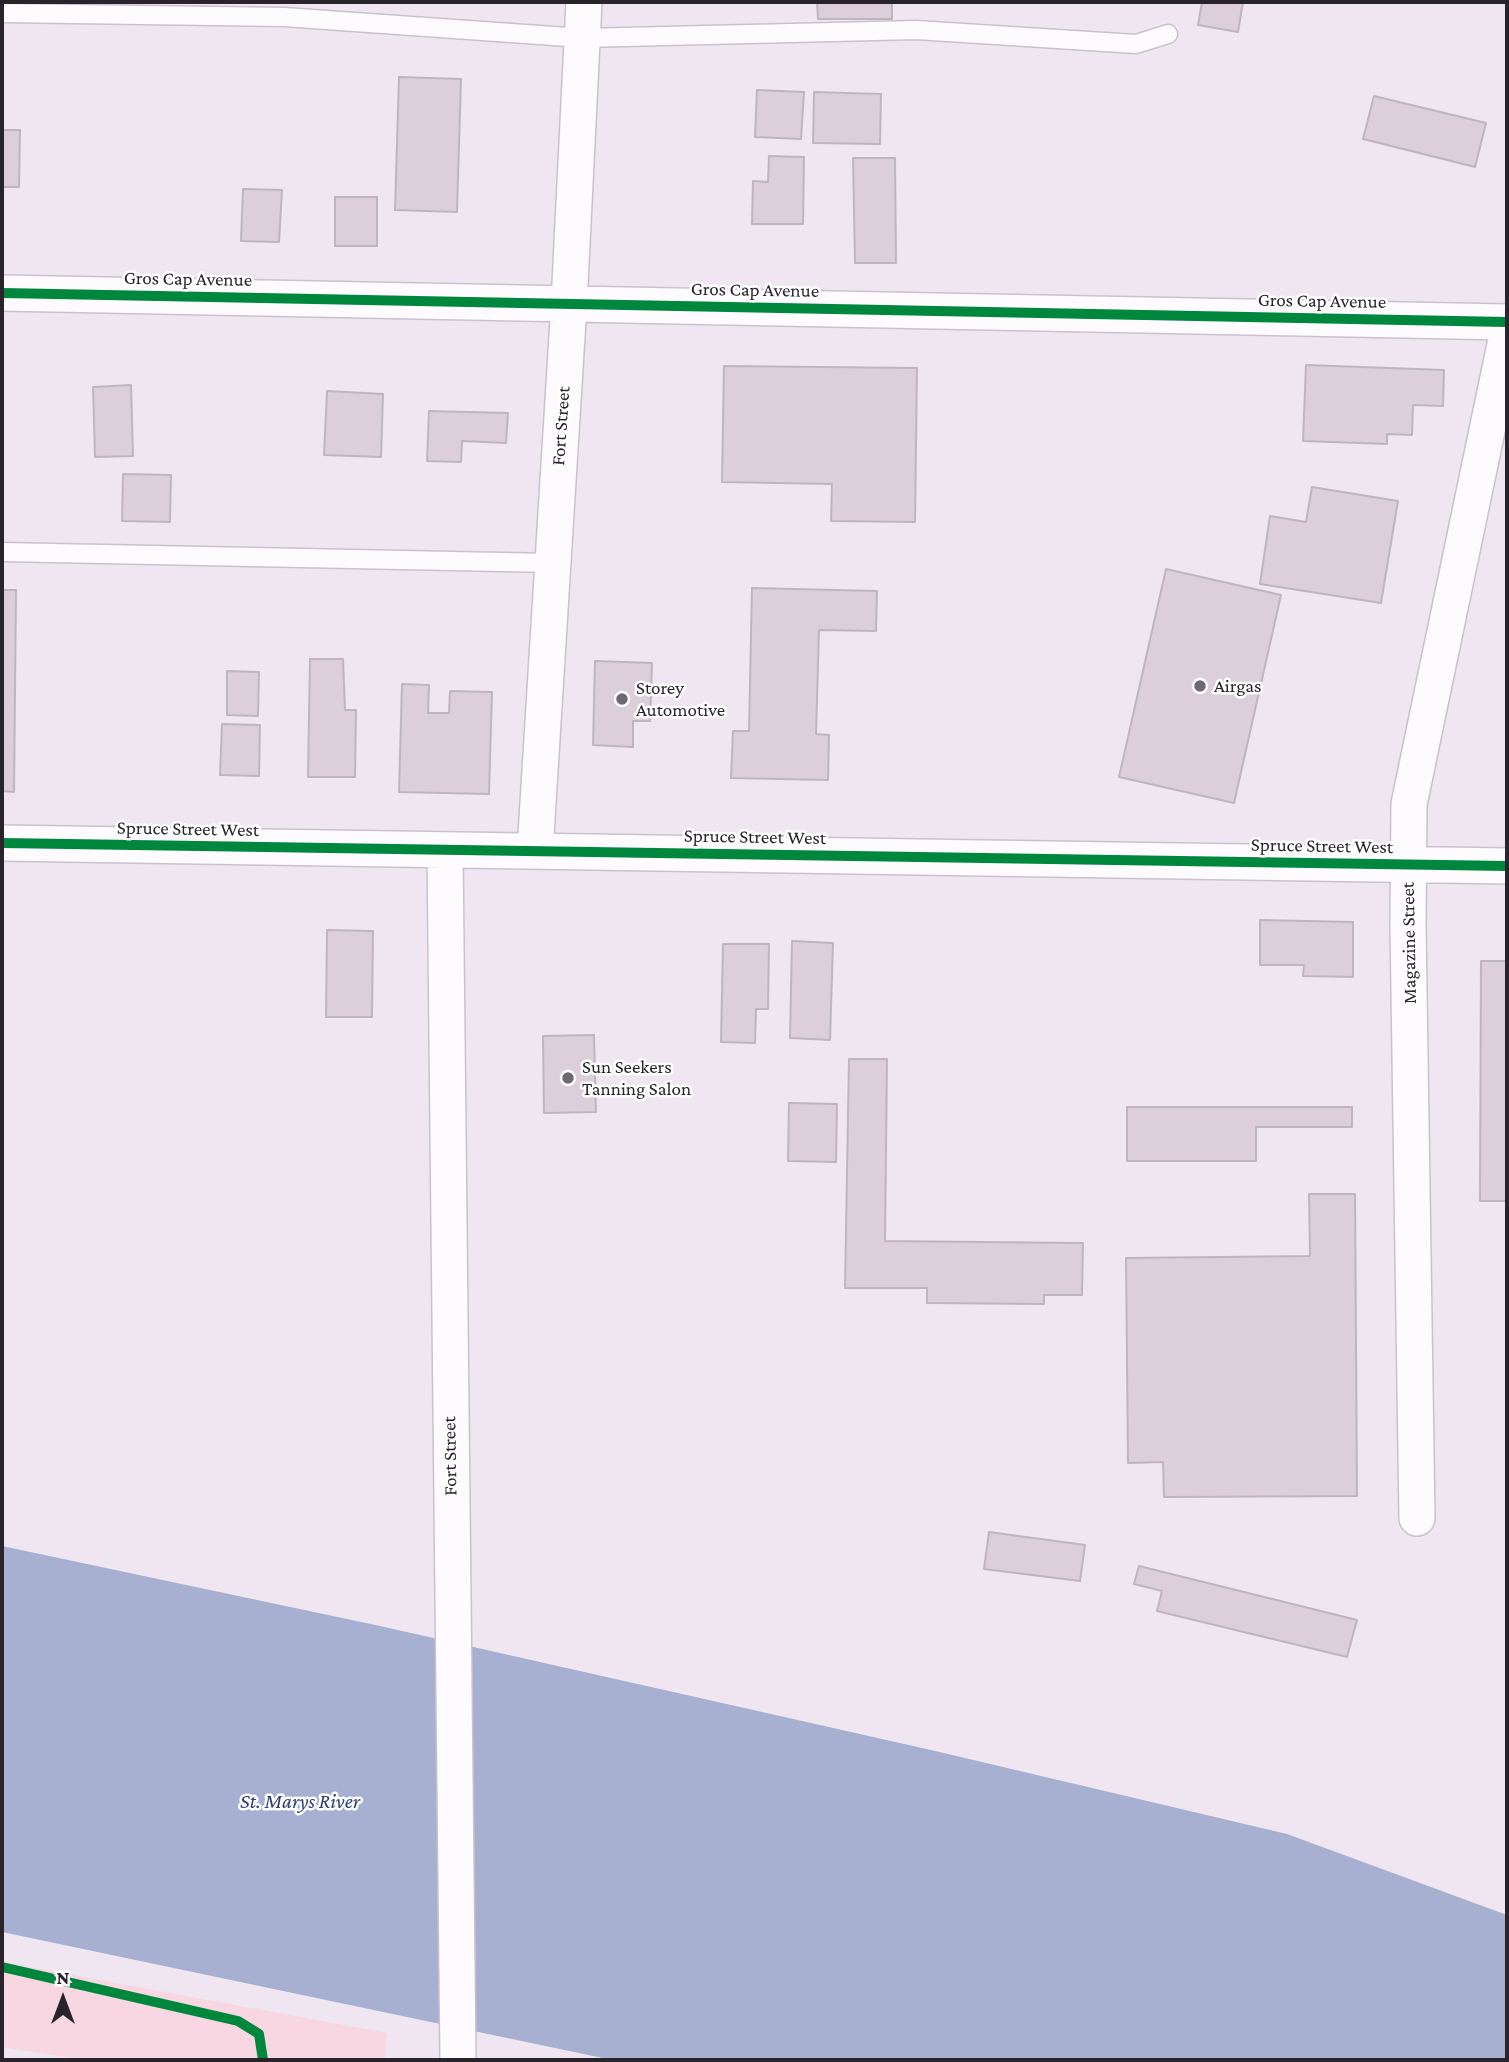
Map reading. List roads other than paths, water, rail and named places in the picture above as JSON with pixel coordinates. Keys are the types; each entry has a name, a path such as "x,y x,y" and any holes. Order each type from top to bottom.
{"street":[{"name":"Fort Street","path":"535,851 569,304 584,2"},
{"name":"Gros Cap Avenue","path":"2,293 1507,322"},
{"name":"Magazine Street","path":"1417,1518 1409,804 1507,335"},
{"name":"Spruce Street West","path":"2,844 1507,866"},
{"name":"Fort Street","path":"445,851 458,2060"}],"lane":[{"path":"2,13 284,17 582,38 916,30 1136,44 1168,34"},
{"path":"2,552 552,562"}],"water":[{"name":"St. Marys River","path":"2,1546 380,1626 931,1750 1287,1834 1507,1915 1507,2060 612,2060 2,1932"}],"place":[{"name":"Airgas","path":"1200,686"},
{"name":"Storey Automotive","path":"622,699"},
{"name":"Sun Seekers Tanning Salon","path":"568,1078"}]}
